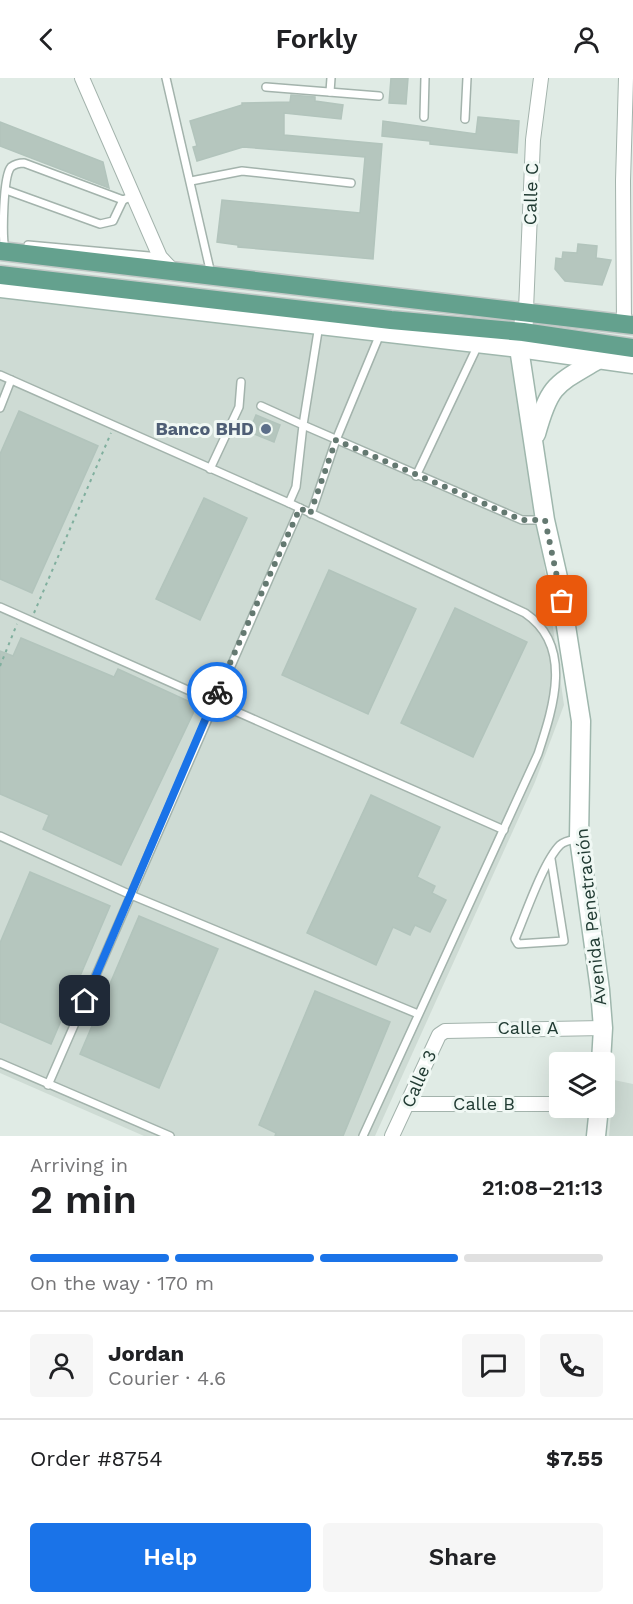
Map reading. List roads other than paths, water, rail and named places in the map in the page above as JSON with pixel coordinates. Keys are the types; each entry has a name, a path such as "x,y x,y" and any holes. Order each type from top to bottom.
{"main road":[{"path":"3,249 174,272 526,310 628,324"},
{"path":"0,275 384,320 521,340 633,348"}],"street":[{"path":"82,78 128,198 160,257 174,272"},
{"name":"Calle C","path":"526,310 533,140 541,78"},
{"path":"628,324 629,83"},
{"path":"0,288 479,343 521,340 599,359 633,364"},
{"name":"Avenida Penetración","path":"526,310 521,340 534,439 545,520 559,582 581,721 579,838 603,1028 602,1052"},
{"path":"534,439 550,393 559,383 599,359"},
{"name":"Calle A","path":"452,1029 603,1028"},
{"name":"Calle 3","path":"392,1136 409,1104 439,1035 452,1029"},
{"name":"Calle B","path":"409,1104 549,1104"},
{"path":"596,1136 598,1118"}],"lane":[{"path":"166,78 211,276"},
{"path":"330,92 331,78"},
{"path":"424,117 425,78"},
{"path":"465,119 467,78"},
{"path":"266,87 379,96"},
{"path":"6,190 99,224 113,221 128,198 24,163 12,167 6,190 3,249 160,257"},
{"path":"191,182 242,171 351,183"},
{"path":"290,504 296,487 319,324"},
{"path":"310,514 336,440 381,332"},
{"path":"416,476 479,343"},
{"path":"0,375 113,428 300,508 525,613 539,622 548,634 555,673 555,698 538,754 363,1136"},
{"path":"0,408 11,380"},
{"path":"210,469 239,407 241,382"},
{"path":"261,406 416,476 522,520 545,520"},
{"path":"48,1085 213,701 300,508"},
{"path":"0,607 504,830"},
{"path":"0,836 131,895 418,1014"},
{"path":"551,859 564,941 518,944 515,939 551,859 561,844 579,838"},
{"path":"0,1063 170,1136"}],"place":[{"name":"Banco BHD","path":"266,429"}]}
